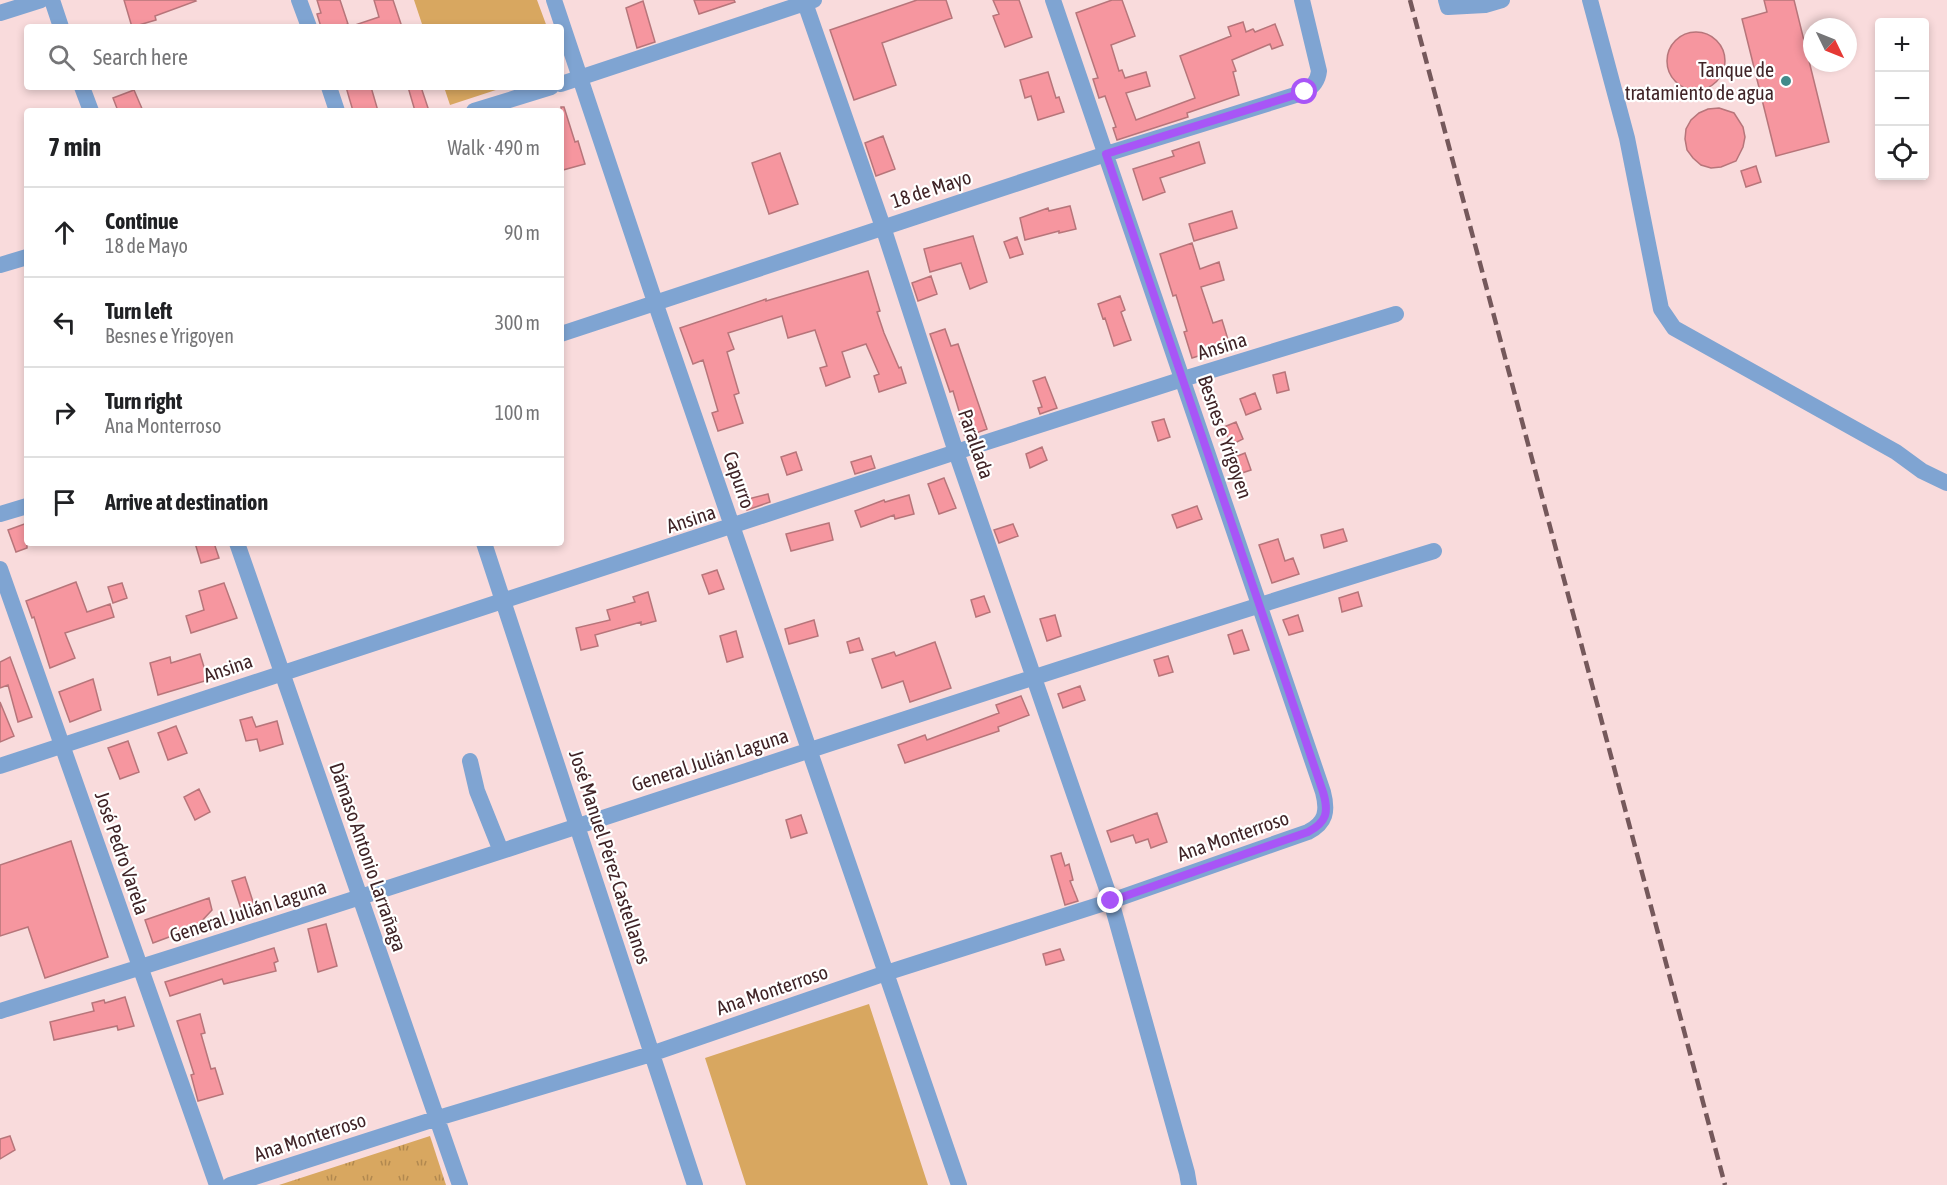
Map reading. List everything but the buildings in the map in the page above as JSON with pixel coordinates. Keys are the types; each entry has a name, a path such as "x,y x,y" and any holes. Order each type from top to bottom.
{"street":[{"path":"0,13 41,0"},
{"path":"51,0 60,24"},
{"path":"299,0 308,24"},
{"name":"Capurro","path":"554,0 562,24"},
{"name":"Besnes e Yrigoyen","path":"1053,0 1326,801 1323,821"},
{"name":"18 de Mayo","path":"564,332 1106,154 1296,96 1314,86 1319,71 1302,0"},
{"path":"1447,4 1485,5 1502,0"},
{"path":"1590,0 1627,138 1661,309 1674,328 1896,452 1922,471 1947,483"},
{"path":"564,83 808,1"},
{"name":"Parallada","path":"808,1 956,452 1111,901 1188,1173 1189,1185"},
{"name":"Capurro","path":"564,30 655,302 959,1185"},
{"path":"83,90 90,108"},
{"path":"330,90 336,108"},
{"path":"484,108 541,90"},
{"path":"0,266 24,258"},
{"name":"Ansina","path":"0,766 956,452 1396,314"},
{"path":"0,514 24,507"},
{"name":"Dámaso Antonio Larrañaga","path":"238,546 460,1185"},
{"name":"José Manuel Pérez Castellanos","path":"485,546 695,1185"},
{"name":"General Julián Laguna","path":"0,1011 360,898 809,750 1434,550"},
{"name":"José Pedro Varela","path":"0,569 217,1185"},
{"path":"470,761 477,791 501,851"},
{"name":"Ana Monterroso","path":"230,1185 438,1118 651,1054 886,973 1111,901 1308,832 1323,821"}],"green space":[{"path":"414,0 537,0 546,24 422,24"},
{"path":"445,90 496,90 450,105"},
{"path":"869,1004 928,1185 746,1185 705,1058"},
{"path":"430,1136 446,1185 279,1185"}],"railway":[{"path":"1410,0 1725,1185"}],"place":[{"name":"Tanque de tratamiento de agua","path":"1786,81"}],"route":[{"path":"1111,901 1308,832 1317,827 1325,816 1326,801 1106,154 1305,92"}]}
